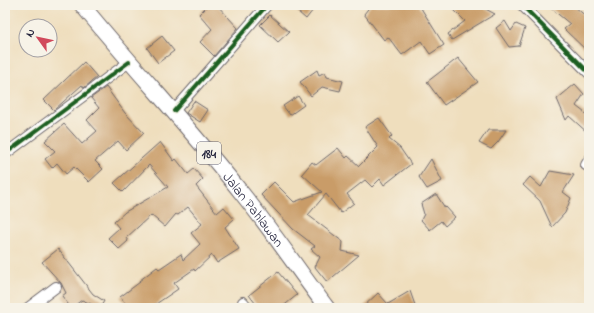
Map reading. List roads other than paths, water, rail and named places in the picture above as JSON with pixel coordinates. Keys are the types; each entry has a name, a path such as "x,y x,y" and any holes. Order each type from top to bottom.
{"main road":[{"name":"Jalan Pahlawan","path":"82,5 129,62 174,111 244,196 327,308"}],"street":[{"path":"174,111 267,5"},
{"path":"522,5 589,73"},
{"path":"5,154 129,62"},
{"path":"28,308 56,287"}]}
